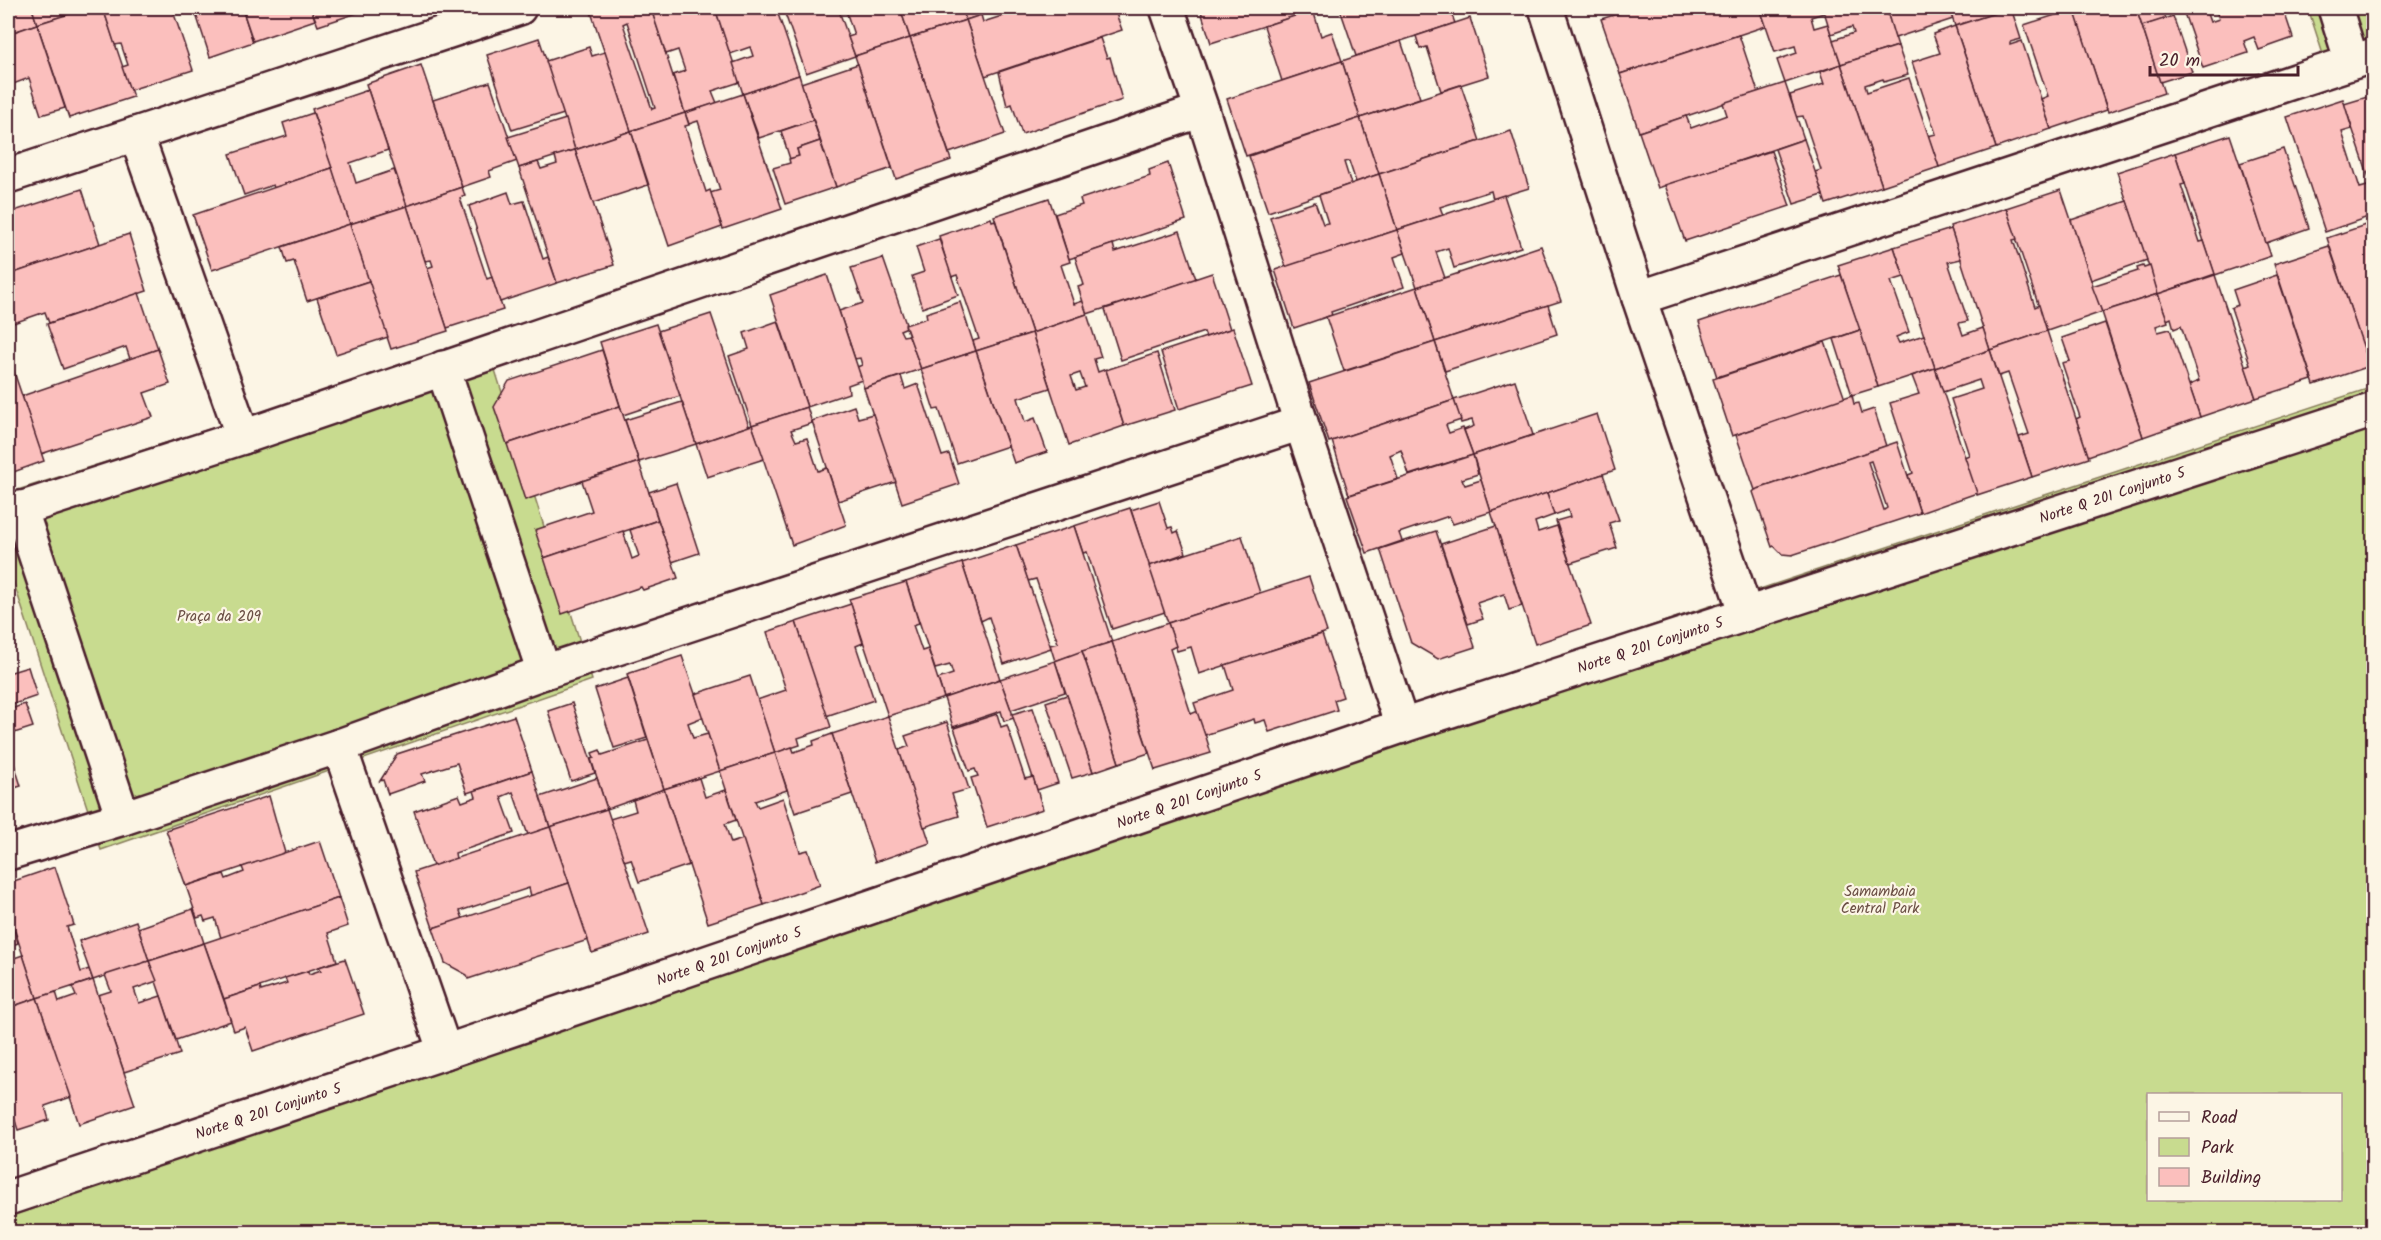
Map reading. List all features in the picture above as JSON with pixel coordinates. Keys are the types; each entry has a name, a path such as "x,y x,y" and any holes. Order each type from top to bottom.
{"street":[{"path":"8,176 519,8"},
{"path":"1167,8 1402,726"},
{"path":"1546,8 1746,614"},
{"path":"1640,298 2363,58 2335,8"},
{"path":"123,818 14,510 243,437 1202,110"},
{"path":"136,134 243,437"},
{"path":"443,368 544,672"},
{"name":"Norte Q 201 Conjunto 5","path":"8,1198 445,1053 1402,726 2373,410"},
{"path":"8,853 123,818 339,746 544,672 1301,423"},
{"path":"339,746 445,1053"}],"green space":[{"path":"2308,8 2373,8 2373,70 2332,82"},
{"name":"Praça da 209","path":"486,341 592,680 101,850 8,565 8,493"},
{"name":"Samambaia Central Park","path":"2373,387 2373,1232 8,1232 8,1184 1772,585"}],"building":[{"path":"8,8 32,8 37,24 8,34"},
{"path":"32,8 88,8 37,24"},
{"path":"88,8 103,8 133,97 69,118 37,24"},
{"path":"112,8 172,8 193,70 130,90 122,67 128,65 121,44 115,45 105,14 113,11"},
{"path":"194,8 222,8 223,10 242,8 253,42 210,57"},
{"path":"242,8 311,8 315,20 253,41"},
{"path":"311,8 372,8 318,26"},
{"path":"603,8 651,8 685,113 631,131 591,12","holes":["627,22 655,108 652,109 623,24"]},
{"path":"675,8 715,8 740,82 712,91 717,103 685,113 673,75 685,71 678,50 666,54 653,15"},
{"path":"715,8 776,8 799,75 743,94 733,63 753,56 750,47 730,54"},
{"path":"783,8 838,8 855,56 806,73"},
{"path":"845,8 900,8 910,38 855,56 848,37 854,35"},
{"path":"900,8 962,8 966,20 910,38"},
{"path":"962,8 1002,8 966,20"},
{"path":"1027,8 1114,8 1122,30 985,76 966,20 981,15 983,22"},
{"path":"1200,8 1320,8 1211,43"},
{"path":"1449,8 1455,23 1356,56 1340,9"},
{"path":"1636,8 1760,8 1766,26 1620,74 1601,19"},
{"path":"1760,8 1823,8 1824,13 1811,17 1814,28 1828,24 1841,64 1785,83 1777,60 1797,53 1795,46 1775,52"},
{"path":"1823,8 1886,8 1898,46 1841,64 1833,40 1854,33 1852,27 1831,34"},
{"path":"1886,8 1949,8 1953,19 1895,38"},
{"path":"1949,8 2011,8 1955,26"},
{"path":"2011,8 2021,39 2010,42 2010,45 2022,41 2051,129 1996,148 1955,26"},
{"path":"2073,8 2136,8 2164,93 2108,112"},
{"path":"2136,8 2162,8 2166,19 2142,26"},
{"path":"2205,8 2210,22 2219,19 2215,8 2283,8 2293,38 2259,50 2254,37 2244,41 2248,53 2203,68 2184,13"},
{"path":"2074,9 2107,110 2051,129 2041,99 2048,96 2024,25"},
{"path":"1313,10 1321,36 1332,32 1342,61 1282,81 1264,26"},
{"path":"2173,16 2192,72 2160,82 2142,26"},
{"path":"1470,18 1489,76 1441,91 1427,47 1420,49 1416,36"},
{"path":"966,20 1005,134 949,153 910,38"},
{"path":"37,24 65,108 41,115 29,78 8,86 8,34"},
{"path":"1955,26 1996,148 1939,167 1928,136 1936,134 1912,62 1940,53 1933,34"},
{"path":"1739,35 1758,92 1639,132 1620,74"},
{"path":"539,38 564,114 512,130 487,55"},
{"path":"910,38 951,160 896,179 855,56"},
{"path":"1100,38 1107,58 1110,57 1122,100 1022,134 1012,104 1007,106 999,72"},
{"path":"1401,41 1420,98 1360,118 1342,61"},
{"path":"1898,46 1908,75 1865,85 1867,92 1909,78 1939,167 1882,186 1841,64"},
{"path":"589,47 592,56 605,52 631,131 575,150 546,61"},
{"path":"1342,61 1360,118 1246,156 1227,99"},
{"path":"858,64 892,168 836,187 801,83"},
{"path":"1841,64 1882,186 1826,204 1815,172 1821,170 1803,116 1796,117 1790,95 1824,84 1820,72"},
{"path":"421,65 462,187 407,206 366,84"},
{"path":"799,75 813,120 759,138 743,94"},
{"path":"490,82 517,161 489,171 491,177 462,187 433,100"},
{"path":"1785,83 1804,139 1658,188 1639,132 1686,116 1691,128 1727,115 1723,103"},
{"path":"1461,85 1480,141 1379,174 1360,118"},
{"path":"368,90 388,150 350,163 356,183 394,170 407,206 350,224 312,109"},
{"path":"743,94 782,209 723,229 710,193 720,190 698,121 689,124 685,113"},
{"path":"2374,95 2374,192 2344,104"},
{"path":"2343,99 2352,129 2342,132 2360,188 2371,185 2374,192 2374,215 2325,232 2287,117"},
{"path":"313,113 332,168 274,188 273,185 244,195 230,154 287,136 283,123"},
{"path":"685,113 689,125 685,126 706,192 710,190 722,227 669,246 631,131"},
{"path":"1360,118 1379,174 1356,182 1349,161 1344,162 1351,184 1268,212 1249,156"},
{"path":"566,119 575,150 519,168 508,137"},
{"path":"813,120 820,141 797,149 799,156 790,159 781,131"},
{"path":"631,131 648,185 593,203 575,150"},
{"path":"1511,131 1529,188 1493,199 1491,191 1440,207 1443,215 1397,230 1379,174"},
{"path":"2230,135 2271,256 2215,275 2175,153"},
{"path":"1804,139 1823,195 1794,204 1775,149"},
{"path":"820,141 836,187 785,204 773,168 790,163 789,159 799,156 797,149"},
{"path":"2283,149 2309,228 2266,243 2240,163"},
{"path":"575,150 614,265 557,283 519,168 538,162 541,169 557,164 555,156"},
{"path":"1771,151 1790,206 1685,241 1665,185"},
{"path":"2175,153 2185,184 2181,185 2200,242 2204,241 2215,274 2158,294 2117,172"},
{"path":"1168,163 1186,220 1069,259 1055,214 1082,205 1080,199 1150,176 1149,170"},
{"path":"332,168 350,224 212,270 193,215"},
{"path":"1379,174 1397,230 1286,267 1270,217 1315,202 1323,224 1328,223 1319,195"},
{"path":"462,187 465,196 460,198 487,279 492,277 503,310 447,328 427,268 433,266 431,260 425,261 407,206"},
{"path":"82,189 100,244 8,275 8,213"},
{"path":"2061,190 2102,312 2047,331 2006,208"},
{"path":"508,192 512,204 524,201 543,259 548,257 557,283 500,302 469,206"},
{"path":"1504,195 1521,247 1454,268 1448,248 1436,252 1445,278 1417,287 1397,230"},
{"path":"1049,198 1070,262 1061,265 1074,304 1083,301 1087,314 1032,333 994,216"},
{"path":"2127,201 2147,260 2091,280 2071,220"},
{"path":"407,206 448,331 391,349 350,224"},
{"path":"2006,208 2017,239 2013,240 2035,307 2039,305 2047,331 1990,350 1950,226"},
{"path":"991,218 992,221 995,220 1032,333 976,351 973,341 979,339 957,275 951,277 939,236"},
{"path":"2374,222 2374,361 2368,362 2327,238"},
{"path":"350,224 369,281 307,301 294,261 287,263 282,247"},
{"path":"1951,229 1961,259 1948,262 1968,321 1959,323 1963,335 1983,328 1990,350 1935,368 1894,247"},
{"path":"1397,230 1405,253 1394,257 1404,287 1331,312 1332,315 1294,328 1275,270"},
{"path":"1180,231 1196,279 1087,314 1078,287 1084,285 1075,257 1113,244 1115,252"},
{"path":"129,234 147,291 49,323 45,312 8,325 8,275"},
{"path":"939,239 958,295 922,308 912,276 924,272 916,247"},
{"path":"1541,246 1561,301 1435,342 1417,287"},
{"path":"2329,246 2370,366 2314,385 2274,264"},
{"path":"1894,247 1904,277 1891,281 1909,332 1896,337 1899,343 1924,335 1935,368 1878,387 1838,265"},
{"path":"883,258 907,327 900,330 903,336 909,335 921,369 864,388 857,367 862,365 860,358 855,359 839,311 863,303 851,268"},
{"path":"2143,266 2144,268 2150,266 2158,294 2102,312 2092,286 2138,271 2137,268"},
{"path":"1212,273 1230,329 1206,337 1204,332 1121,360 1105,309"},
{"path":"827,275 862,380 848,385 849,393 807,407 770,295"},
{"path":"1841,275 1860,330 1717,377 1699,322"},
{"path":"2215,275 2256,398 2200,417 2189,385 2199,381 2181,326 2174,329 2171,318 2167,320 2158,294"},
{"path":"2277,275 2312,380 2256,398 2245,366 2250,364 2231,308 2238,305 2233,290"},
{"path":"369,281 388,337 336,354 317,298"},
{"path":"1417,287 1435,342 1344,371 1326,317"},
{"path":"139,293 158,349 130,359 126,347 63,369 47,324"},
{"path":"2158,294 2168,322 2156,326 2158,332 2170,329 2200,417 2143,437 2102,312"},
{"path":"960,302 976,351 921,369 905,325 927,318 926,313"},
{"path":"1548,305 1557,334 1445,371 1435,342"},
{"path":"711,314 749,426 696,444 658,331"},
{"path":"1087,314 1101,357 1094,359 1098,372 1106,369 1124,426 1069,445 1032,333","holes":["1080,373 1085,387 1076,390 1071,376"]},
{"path":"778,321 807,407 752,425 729,356 749,349 744,333"},
{"path":"2105,323 2143,437 2088,456 2076,419 2080,417 2062,363 2070,361 2062,338"},
{"path":"656,324 680,396 623,415 600,342"},
{"path":"1233,328 1252,386 1179,409 1161,352"},
{"path":"1860,330 1878,387 1852,395 1834,339"},
{"path":"2047,331 2089,458 2032,477 2019,437 2029,434 2008,373 1999,376 1990,350"},
{"path":"1032,333 1050,388 1018,398 1025,422 1035,418 1047,452 1014,463 976,351"},
{"path":"1435,342 1454,400 1329,442 1309,383"},
{"path":"1825,342 1845,399 1732,436 1713,379"},
{"path":"158,349 170,384 144,393 153,417 41,454 22,396"},
{"path":"602,350 620,406 507,444 494,407 509,381"},
{"path":"1990,350 2032,477 1977,495 1964,457 1969,455 1951,399 1982,389 1979,380 1943,392 1935,368"},
{"path":"976,351 1008,446 957,463 939,409 934,410 921,369"},
{"path":"1157,353 1175,410 1124,426 1106,370"},
{"path":"8,354 44,461 8,474"},
{"path":"1935,368 1977,493 1920,513 1908,475 1913,473 1890,403 1919,394 1912,376"},
{"path":"901,376 905,389 918,384 942,456 949,454 959,484 902,503 864,388"},
{"path":"1515,380 1533,435 1473,455 1464,430 1474,426 1472,420 1461,423 1454,400"},
{"path":"1852,395 1854,404 1859,403 1862,413 1874,409 1886,446 1755,490 1736,435"},
{"path":"1454,400 1461,420 1446,425 1449,433 1463,428 1473,455 1409,475 1401,450 1390,455 1398,479 1349,495 1332,441"},
{"path":"682,402 696,444 639,462 625,420"},
{"path":"620,406 639,462 525,500 507,444"},
{"path":"854,406 858,418 873,414 896,482 838,501 812,421"},
{"path":"807,407 812,423 791,430 796,441 807,438 818,471 827,468 846,525 792,545 752,425"},
{"path":"1597,414 1615,470 1491,512 1473,455"},
{"path":"752,425 764,459 707,477 696,444"},
{"path":"1897,442 1920,513 1792,555 1782,554 1774,546 1772,547 1753,492","holes":["1871,461 1887,508 1884,510 1868,462"]},
{"path":"1473,455 1478,474 1462,479 1465,485 1481,480 1491,512 1453,524 1449,516 1399,533 1402,541 1367,553 1347,496"},
{"path":"639,462 658,520 544,558 535,530 592,511 582,481"},
{"path":"1603,474 1619,520 1609,523 1617,548 1570,563 1556,521 1570,517 1568,510 1554,515 1547,493"},
{"path":"676,483 699,553 672,562 649,492"},
{"path":"1547,493 1554,515 1535,522 1538,532 1557,526 1591,625 1535,644 1491,512"},
{"path":"1159,501 1168,528 1172,527 1174,533 1178,531 1186,553 1149,566 1131,510"},
{"path":"1130,508 1165,612 1112,629 1087,552 1083,553 1074,526"},
{"path":"658,520 678,578 643,590 641,587 562,614 544,558 623,531 632,559 639,556 630,530"},
{"path":"1074,526 1112,642 1055,661 1050,645 1058,643 1036,579 1028,581 1016,545"},
{"path":"1496,526 1522,606 1509,610 1504,594 1477,603 1483,619 1468,624 1441,544"},
{"path":"1436,531 1475,647 1438,659 1411,643 1380,549"},
{"path":"1242,536 1260,593 1168,623 1149,566"},
{"path":"1016,545 1051,648 1004,664 989,617 981,621 962,563"},
{"path":"962,563 1000,679 944,698 938,679 953,674 950,665 935,669 906,582"},
{"path":"1309,577 1327,632 1199,674 1191,647 1177,651 1168,623"},
{"path":"906,582 919,623 913,625 922,651 928,649 944,698 888,716 849,599"},
{"path":"851,604 863,643 856,646 874,700 826,716 796,622"},
{"path":"796,622 831,727 798,738 800,745 775,753 757,700 786,690 767,632"},
{"path":"1168,623 1176,646 1170,649 1191,714 1198,711 1211,753 1155,770 1112,642"},
{"path":"1322,634 1343,697 1334,700 1337,710 1269,732 1265,720 1255,723 1254,719 1205,735 1194,703 1233,690 1225,665"},
{"path":"1112,642 1149,753 1119,763 1082,651"},
{"path":"1082,651 1119,763 1093,772 1055,661"},
{"path":"682,656 703,717 688,723 693,738 708,734 720,771 664,789 627,674"},
{"path":"1055,661 1065,692 1011,710 1000,679"},
{"path":"28,667 37,696 8,706 8,673"},
{"path":"750,676 775,753 720,771 695,694"},
{"path":"628,678 647,738 614,748 595,689"},
{"path":"1000,679 1014,718 1004,721 1001,711 953,727 944,698"},
{"path":"1067,695 1093,772 1072,778 1046,702"},
{"path":"572,703 595,773 571,781 548,711"},
{"path":"25,704 33,727 8,735 8,710"},
{"path":"1033,708 1058,783 1037,790 1012,714"},
{"path":"997,714 1001,727 1007,725 1025,779 1033,777 1043,809 987,827 971,778 978,776 975,769 969,771 954,728"},
{"path":"514,716 532,771 467,793 457,763 422,774 425,781 388,794 383,780 380,781 397,754"},
{"path":"888,716 930,843 875,862 832,734"},
{"path":"947,722 969,789 952,794 959,816 924,827 899,750 909,746 905,736"},
{"path":"832,734 852,794 795,813 775,753 792,747 794,752 814,745 813,741"},
{"path":"648,740 664,789 607,809 591,759 594,758 592,753 600,750 602,755"},
{"path":"8,744 21,786 8,790"},
{"path":"775,753 787,790 755,801 758,807 783,798 800,852 808,850 820,885 764,905 720,771"},
{"path":"532,771 550,827 528,835 513,792 501,797 514,833 455,853 456,859 433,866 414,811 459,795 462,802 476,797 474,791"},
{"path":"597,778 607,809 550,827 540,797"},
{"path":"699,778 705,797 726,790 736,820 725,824 731,843 743,839 764,905 708,923 664,789"},
{"path":"664,789 689,865 639,882 631,859 624,861 610,819 636,811 633,800"},
{"path":"269,796 285,853 186,886 166,830"},
{"path":"607,809 649,934 592,953 550,827"},
{"path":"550,827 569,883 531,896 529,888 460,911 463,919 433,928 414,872"},
{"path":"320,841 339,898 221,938 215,918 205,921 203,916 197,918 186,886 224,874 226,879 244,872 242,867"},
{"path":"55,867 74,925 67,927 81,972 89,969 93,980 37,998 8,910 8,883"},
{"path":"569,883 588,940 468,979 467,975 445,963 433,928"},
{"path":"339,898 348,926 328,933 337,961 224,999 204,943"},
{"path":"193,909 204,943 149,961 138,928"},
{"path":"8,910 18,943 8,947"},
{"path":"136,921 149,961 93,980 79,941"},
{"path":"204,943 231,1021 176,1040 149,961"},
{"path":"23,955 37,998 8,1008 8,960"},
{"path":"345,959 364,1014 253,1051 245,1027 234,1031 224,999 260,987 261,991 287,983 285,978 308,971 309,974 321,970 319,967"},
{"path":"149,961 157,981 134,989 139,1003 161,996 180,1054 124,1072 98,995 111,991 105,975"},
{"path":"93,980 135,1105 79,1124 37,998 56,992 59,1002 76,996 72,987"},
{"path":"37,998 71,1097 45,1106 49,1120 18,1130 8,1098 8,1008"}]}
